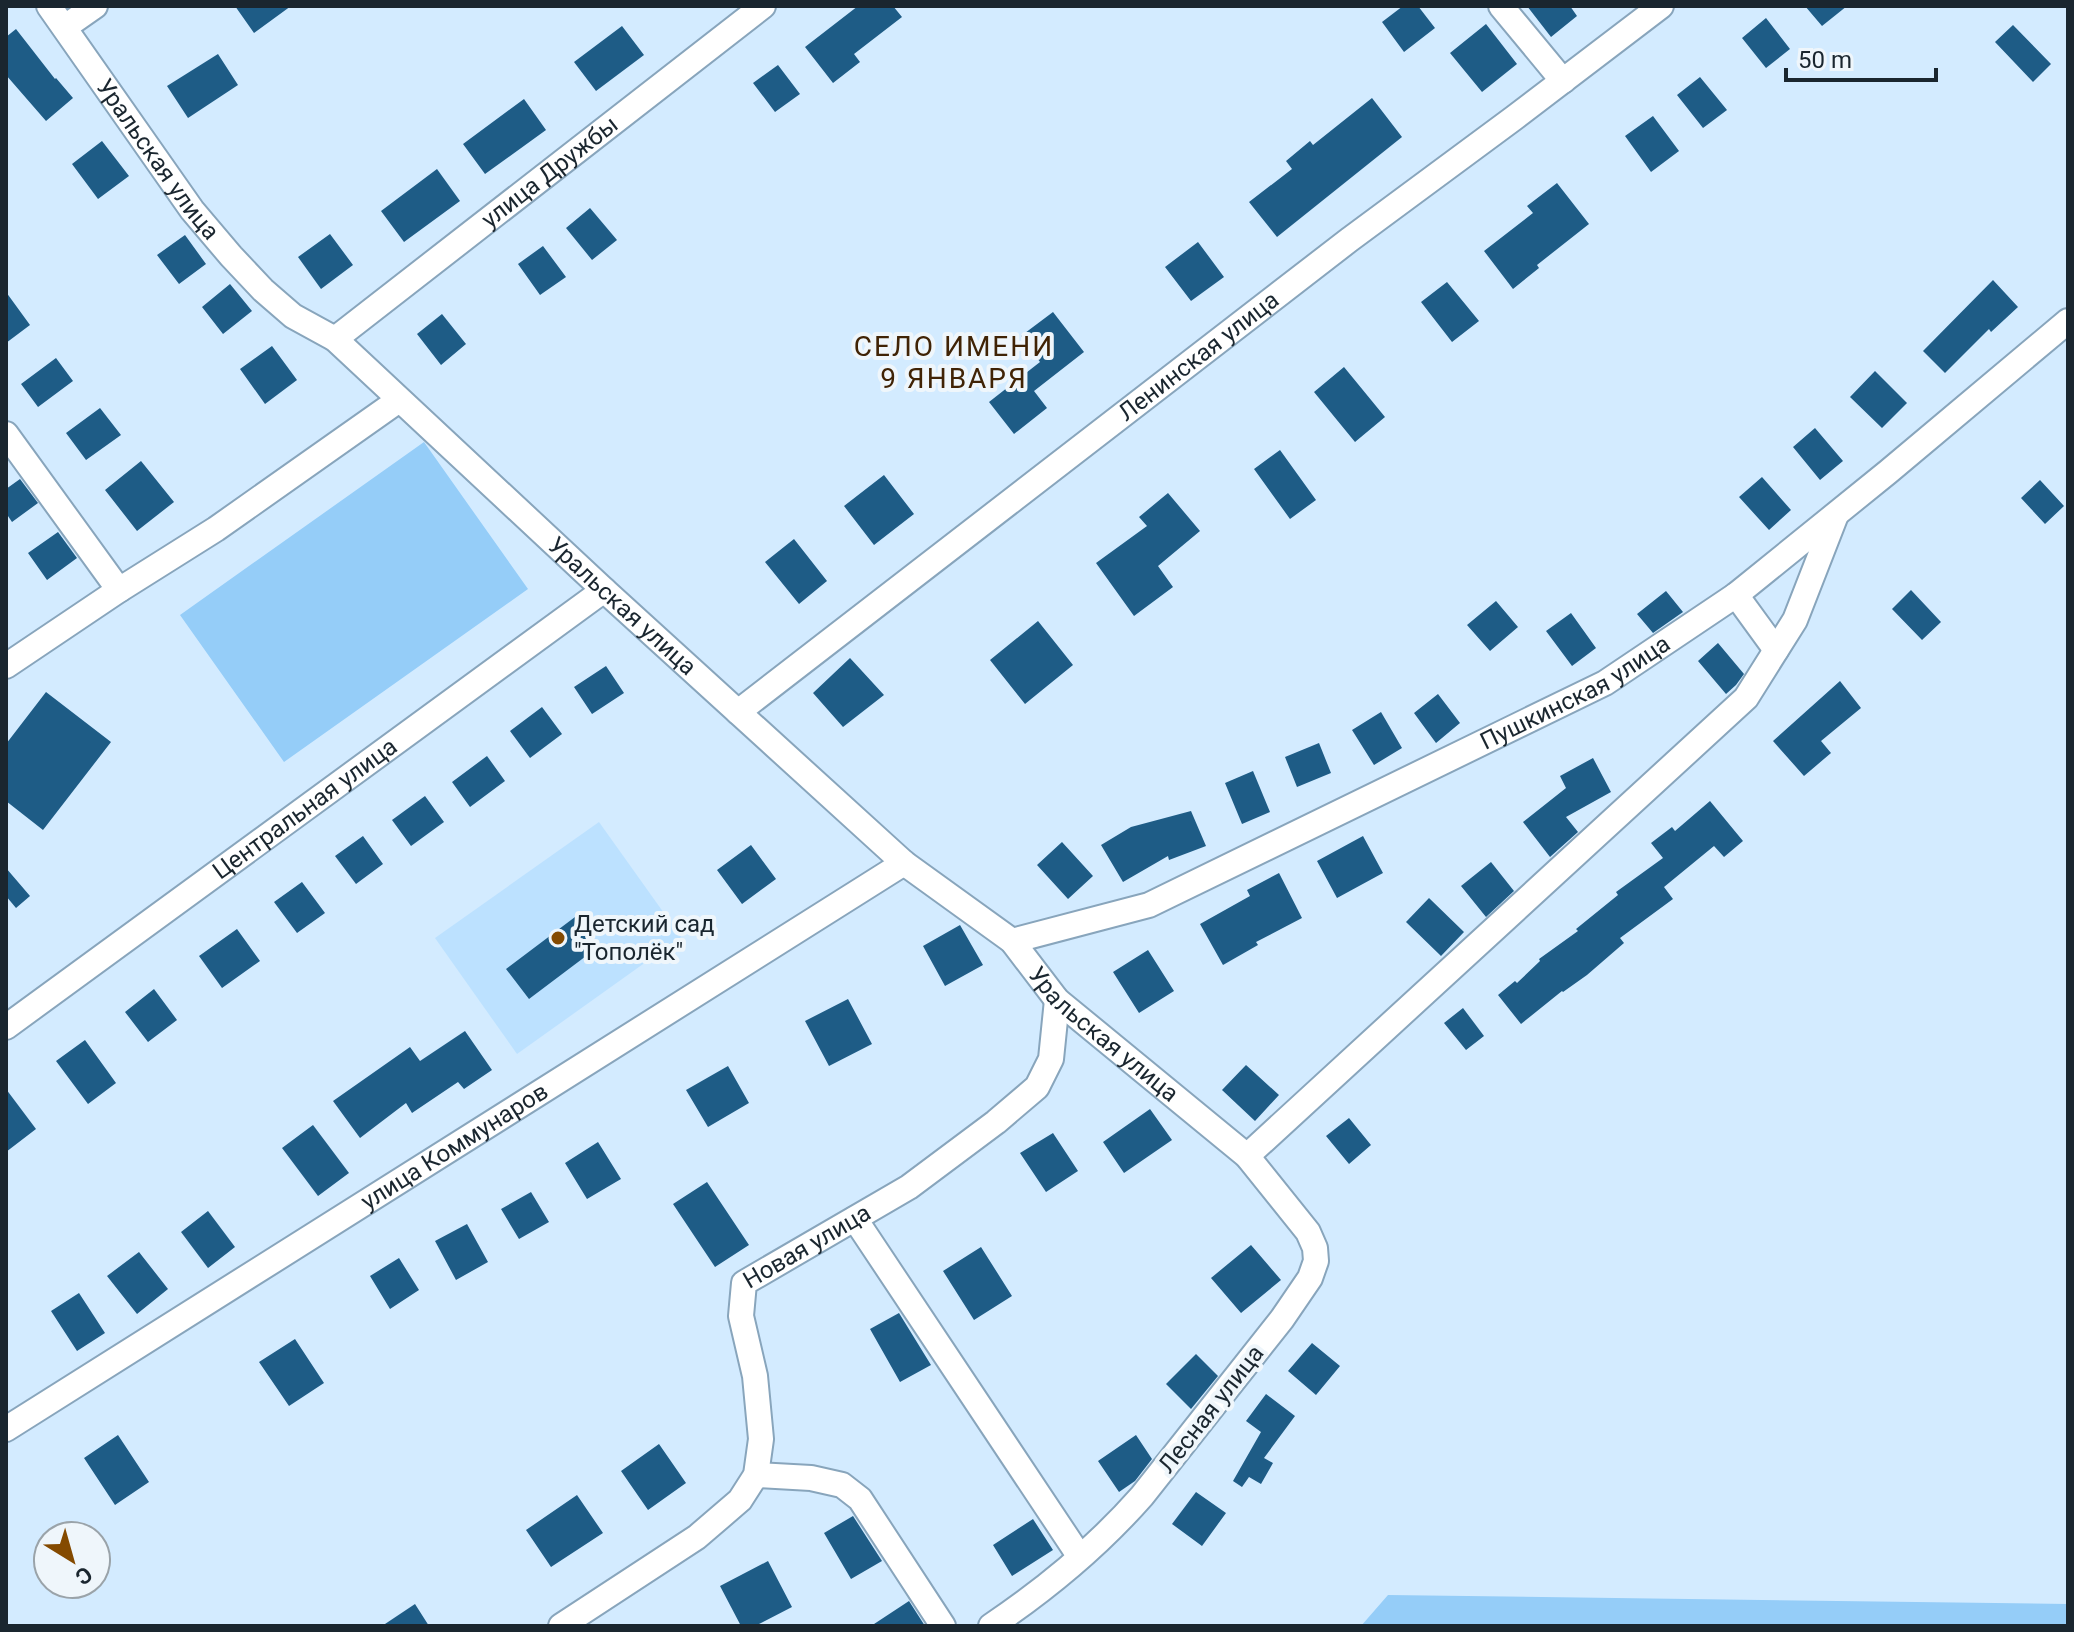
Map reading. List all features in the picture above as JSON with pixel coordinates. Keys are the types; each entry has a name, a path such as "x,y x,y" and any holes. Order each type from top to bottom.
{"street":[{"name":"Уральская улица","path":"49,6 192,210 263,290 293,316 335,339 604,590 904,863 1012,941 1057,1000 1247,1156"},
{"path":"65,27 95,6"},
{"name":"улица Дружбы","path":"335,339 763,6"},
{"path":"1501,6 1563,81"},
{"name":"Ленинская улица","path":"738,712 1336,250 1661,6"},
{"name":"Пушкинская улица","path":"1012,941 1149,905 1605,683 1736,595 2068,321"},
{"path":"6,666 216,529 399,400"},
{"path":"6,434 119,590"},
{"path":"1247,1156 1746,698 1795,620 1836,514"},
{"name":"Центральная улица","path":"6,1027 604,590"},
{"path":"1736,595 1776,650"},
{"name":"улица Коммунаров","path":"6,1429 904,863"},
{"name":"Новая улица","path":"756,1475 761,1439 755,1376 741,1316 744,1283 909,1187 1037,1087 1051,1059 1057,1000"},
{"name":"Лесная улица","path":"991,1626 1018,1608 1118,1524 1282,1319 1310,1278 1316,1261 1315,1248 1308,1232 1247,1156"},
{"path":"855,1219 1080,1557"},
{"path":"561,1626 697,1537 740,1500 756,1475 811,1478 842,1485 860,1499 943,1626"}],"shaded area":[{"path":"424,442 528,589 284,762 180,615"},
{"name":"Детский сад \"Тополёк\"","path":"599,822 681,937 517,1054 435,938"},
{"path":"1388,1595 2068,1604 2068,1626 1361,1626"}],"building":[{"path":"235,6 291,6 254,33"},
{"path":"858,6 893,6 902,17 854,54 860,62 833,83 805,47"},
{"path":"1403,6 1418,6 1435,28 1404,52 1382,22"},
{"path":"1527,6 1570,6 1577,16 1551,37"},
{"path":"1805,6 1847,6 1822,26"},
{"path":"1766,18 1790,49 1766,68 1742,38"},
{"path":"1486,24 1517,64 1482,92 1450,53"},
{"path":"2013,25 2051,64 2033,82 1995,42"},
{"path":"622,26 644,55 596,91 574,62"},
{"path":"16,29 73,98 46,121 6,75 6,37"},
{"path":"218,54 238,85 188,118 167,86"},
{"path":"778,65 800,94 775,112 753,83"},
{"path":"1700,77 1727,110 1703,128 1677,95"},
{"path":"1372,98 1402,137 1277,237 1249,202 1292,169 1286,161 1310,141 1313,145"},
{"path":"524,99 546,130 485,174 463,144"},
{"path":"1653,116 1679,151 1651,172 1625,136"},
{"path":"102,141 129,176 98,199 72,164"},
{"path":"437,169 460,201 404,242 381,211"},
{"path":"1557,183 1589,224 1537,265 1539,268 1513,289 1484,251 1533,213 1527,206"},
{"path":"590,208 617,240 592,260 566,228"},
{"path":"330,234 353,265 321,289 298,257"},
{"path":"185,235 206,264 179,284 157,255"},
{"path":"1198,242 1224,277 1191,301 1165,267"},
{"path":"543,246 566,277 540,295 518,264"},
{"path":"1993,280 2018,307 1991,332 1989,329 1945,373 1923,351"},
{"path":"1447,282 1479,321 1452,342 1421,302"},
{"path":"230,284 252,311 223,334 202,307"},
{"path":"6,292 30,325 6,343"},
{"path":"1053,312 1084,352 1034,391 1047,408 1014,434 989,402 1040,362 1021,336"},
{"path":"442,314 466,344 441,365 417,334"},
{"path":"272,346 297,380 265,404 240,369"},
{"path":"56,358 73,381 38,407 21,384"},
{"path":"1344,367 1385,417 1355,442 1314,392"},
{"path":"1875,371 1907,403 1882,428 1850,397"},
{"path":"100,408 121,435 86,460 66,433"},
{"path":"1815,428 1843,461 1820,480 1793,447"},
{"path":"1280,450 1316,500 1290,519 1254,469"},
{"path":"141,461 174,502 137,531 105,490"},
{"path":"884,475 914,514 874,545 844,506"},
{"path":"1762,477 1791,510 1769,530 1739,497"},
{"path":"20,479 38,503 12,522 6,513 6,489"},
{"path":"2040,480 2064,506 2045,524 2021,498"},
{"path":"1168,493 1200,531 1158,566 1173,587 1134,616 1096,563 1147,526 1139,517"},
{"path":"58,532 77,558 47,580 28,553"},
{"path":"794,539 827,581 799,604 765,562"},
{"path":"1911,590 1941,622 1922,640 1892,609"},
{"path":"1666,591 1683,612 1653,633 1637,614"},
{"path":"1496,601 1518,627 1490,651 1467,625"},
{"path":"1571,613 1596,648 1572,666 1546,631"},
{"path":"1038,621 1073,665 1025,704 990,660"},
{"path":"1718,643 1744,674 1726,694 1698,661"},
{"path":"850,658 884,695 843,727 813,693"},
{"path":"606,666 624,693 592,714 574,687"},
{"path":"1840,681 1861,708 1821,741 1831,753 1804,776 1773,741"},
{"path":"46,692 111,742 43,830 6,801 6,744"},
{"path":"1438,694 1460,723 1436,743 1414,713"},
{"path":"542,707 562,734 530,758 510,731"},
{"path":"1381,712 1402,748 1374,765 1352,730"},
{"path":"1319,743 1331,773 1297,787 1285,757"},
{"path":"487,756 505,781 470,807 452,782"},
{"path":"1593,758 1611,792 1566,817 1578,832 1550,857 1523,822 1566,788 1560,776"},
{"path":"1253,771 1270,812 1242,824 1225,783"},
{"path":"425,796 444,822 411,846 392,820"},
{"path":"1710,801 1743,841 1724,857 1714,846 1664,887 1673,899 1620,938 1624,943 1587,975 1521,1024 1498,995 1515,981 1517,983 1539,959 1578,931 1576,929 1618,895 1616,892 1663,858 1651,843 1672,827 1675,831"},
{"path":"1191,811 1206,846 1169,860 1168,856 1123,882 1101,845 1131,827"},
{"path":"363,836 383,864 356,884 335,856"},
{"path":"1363,836 1383,873 1337,898 1317,861"},
{"path":"1062,842 1093,876 1068,899 1037,865"},
{"path":"751,845 776,879 742,904 717,870"},
{"path":"1491,862 1514,891 1486,917 1461,886"},
{"path":"6,868 30,896 16,908 6,896"},
{"path":"1279,873 1302,918 1256,942 1258,945 1223,965 1200,924 1250,896 1247,890"},
{"path":"302,882 325,913 297,933 274,902"},
{"path":"1429,898 1464,932 1441,956 1406,922"},
{"path":"575,917 598,947 529,999 506,969"},
{"path":"960,925 983,965 945,986 923,946"},
{"path":"237,929 260,961 222,988 199,956"},
{"path":"1148,950 1174,991 1139,1013 1113,972"},
{"path":"154,989 177,1020 148,1042 125,1012"},
{"path":"848,999 872,1044 829,1066 805,1021"},
{"path":"1463,1008 1484,1036 1466,1050 1444,1023"},
{"path":"465,1031 492,1070 464,1089 458,1082 412,1113 406,1103 360,1138 333,1101 410,1047 420,1061"},
{"path":"85,1040 116,1083 88,1104 56,1061"},
{"path":"1246,1065 1279,1095 1255,1121 1222,1090"},
{"path":"728,1066 749,1103 708,1127 686,1090"},
{"path":"6,1089 36,1129 6,1152"},
{"path":"1150,1109 1172,1140 1124,1173 1103,1142"},
{"path":"1349,1118 1371,1145 1349,1164 1326,1136"},
{"path":"313,1125 349,1173 318,1196 282,1148"},
{"path":"1053,1133 1078,1171 1046,1192 1020,1153"},
{"path":"598,1142 621,1179 587,1199 565,1163"},
{"path":"707,1182 749,1245 715,1267 673,1204"},
{"path":"531,1192 549,1222 519,1239 501,1209"},
{"path":"208,1211 235,1247 208,1268 181,1232"},
{"path":"467,1224 488,1262 456,1280 435,1241"},
{"path":"1251,1245 1281,1280 1241,1313 1211,1278"},
{"path":"981,1247 1012,1296 974,1320 943,1271"},
{"path":"139,1252 168,1289 137,1314 107,1276"},
{"path":"399,1258 419,1290 390,1309 370,1276"},
{"path":"79,1293 105,1333 77,1351 51,1311"},
{"path":"899,1313 931,1365 900,1382 870,1329"},
{"path":"295,1339 324,1383 289,1406 259,1362"},
{"path":"1312,1343 1340,1366 1316,1395 1288,1371"},
{"path":"1196,1354 1218,1376 1191,1409 1166,1384"},
{"path":"1266,1394 1295,1416 1264,1458 1273,1463 1261,1484 1249,1477 1242,1487 1233,1481 1261,1432 1246,1421"},
{"path":"118,1435 149,1482 115,1505 84,1458"},
{"path":"1136,1435 1152,1459 1135,1481 1119,1492 1098,1461"},
{"path":"659,1444 686,1483 648,1510 621,1471"},
{"path":"1196,1492 1226,1513 1202,1546 1172,1524"},
{"path":"577,1495 603,1533 551,1567 526,1530"},
{"path":"853,1516 882,1561 851,1579 824,1533"},
{"path":"1033,1519 1053,1550 1012,1576 993,1545"},
{"path":"768,1561 792,1607 755,1626 741,1626 720,1586"},
{"path":"909,1601 925,1626 871,1626"},
{"path":"415,1604 429,1626 382,1626"}],"place":[{"name":"Детский сад \"Тополёк\"","path":"558,938"}],"district":[{"name":"СЕЛО ИМЕНИ 9 ЯНВАРЯ","path":"954,362"}]}
